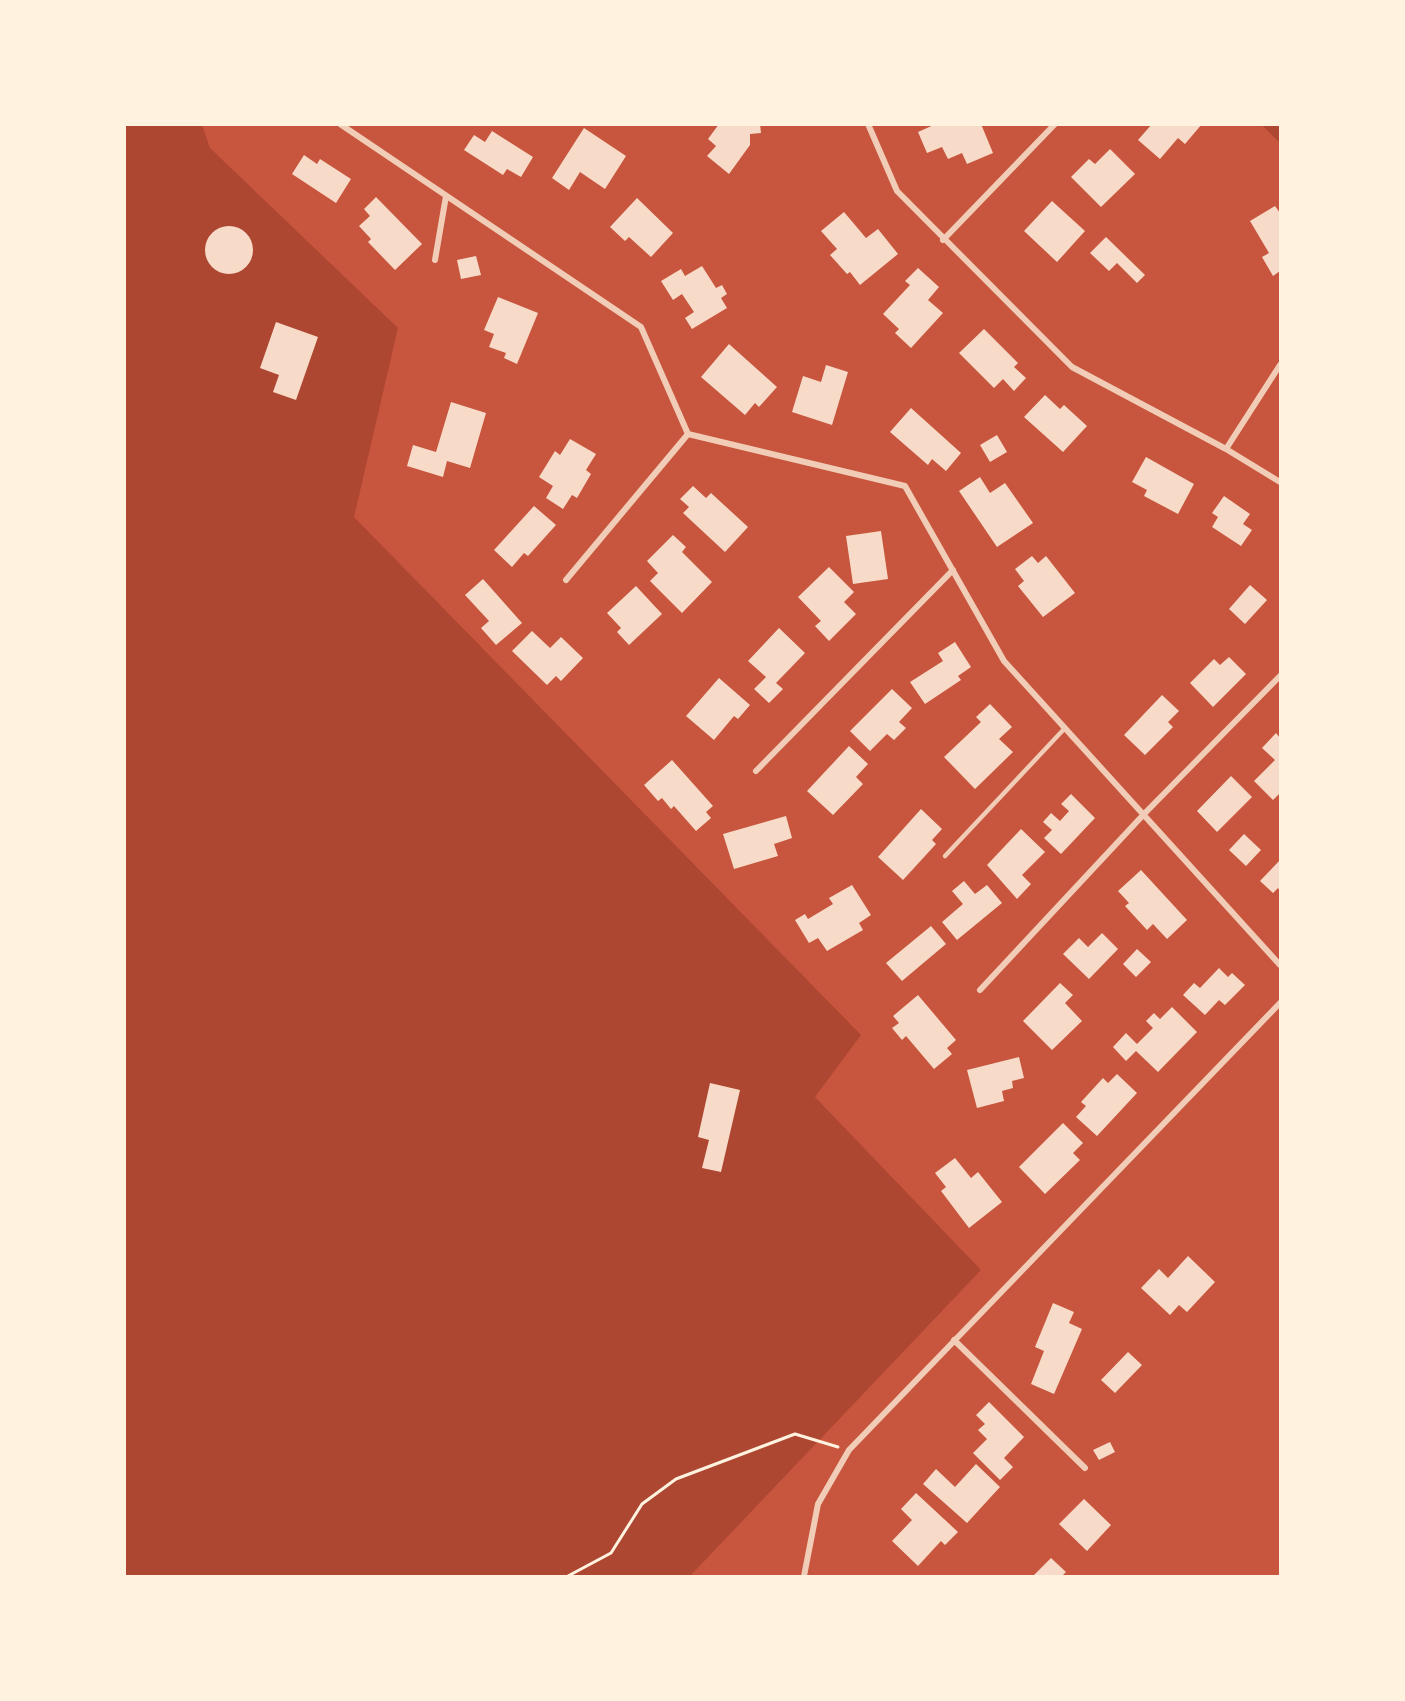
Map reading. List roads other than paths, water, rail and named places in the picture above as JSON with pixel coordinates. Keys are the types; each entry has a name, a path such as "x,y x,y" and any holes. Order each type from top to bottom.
{"street":[{"path":"340,124 640,327 688,434"},
{"path":"868,124 897,191 943,240 1072,367 1226,448 1281,482"},
{"path":"943,240 1055,124"},
{"path":"435,260 447,196"},
{"path":"1226,448 1281,365"},
{"path":"688,434 905,486 1004,661 1145,813 1281,965"},
{"path":"566,580 688,434"},
{"path":"756,771 953,570"},
{"path":"980,990 1145,813 1281,676"},
{"path":"804,1576 818,1504 849,1450 1281,1003"},
{"path":"954,1340 1085,1468"}],"lane":[{"path":"945,856 1065,728"}]}
